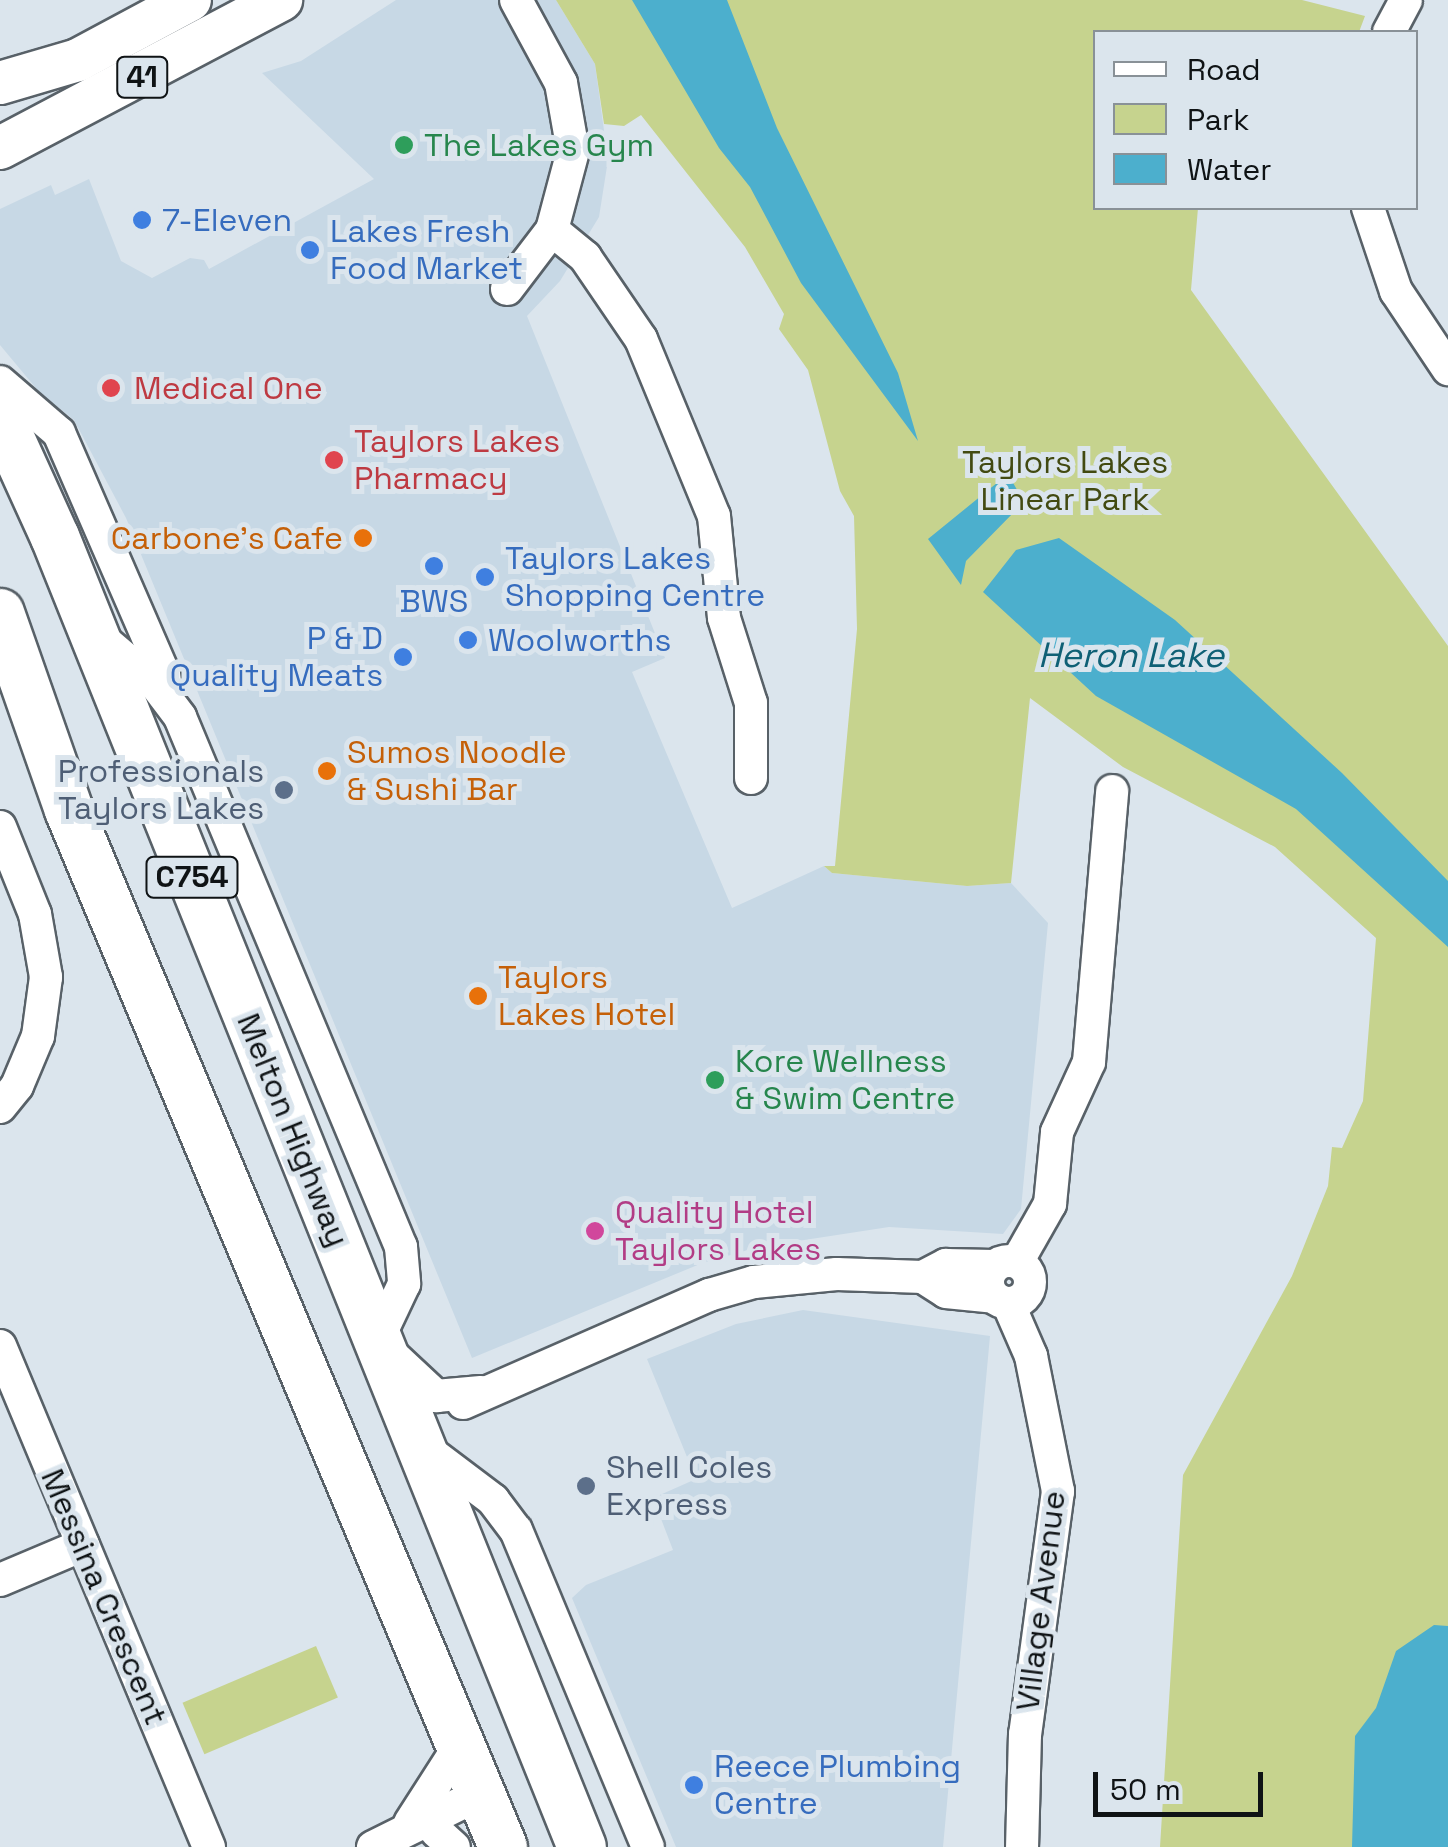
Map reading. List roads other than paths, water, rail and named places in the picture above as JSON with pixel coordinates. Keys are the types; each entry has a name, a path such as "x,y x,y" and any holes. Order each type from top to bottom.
{"highway":[{"name":"Melton Highway","path":"0,416 91,628 582,1847"},
{"name":"C754","path":"0,613 69,810 490,1817"},
{"path":"490,1817 552,1777"}],"main road":[{"name":"41","path":"0,82 78,60 190,0"},
{"name":"41","path":"0,148 281,0"}],"street":[{"path":"498,0 546,52"},
{"path":"507,288 547,238 572,150 567,105 546,52 516,0"},
{"path":"1390,30 1406,0"},
{"path":"1369,210 1396,291 1448,369"},
{"path":"547,238 596,276 653,362 714,516 724,618 752,703 751,778"},
{"path":"0,382 59,433 164,674 166,697 404,1257 404,1284 377,1341 436,1396 481,1392"},
{"path":"91,628 166,697"},
{"path":"648,1847 516,1530 494,1500 416,1436 481,1392 732,1287 804,1275 923,1277 946,1292 1003,1282 1050,1204 1057,1132 1088,1062 1112,791"},
{"path":"0,827 35,914 46,976 38,1036 17,1086 0,1107"},
{"name":"Village Avenue","path":"1003,1282 1031,1356 1058,1491 1025,1734 1022,1847"},
{"name":"Messina Crescent","path":"0,1346 209,1847"},
{"path":"0,1580 83,1545"},
{"path":"434,1834 460,1745"},
{"path":"375,1847 490,1817"}],"water":[{"path":"632,0 727,0 777,128 898,373 918,441 801,283 750,187 719,148"},
{"path":"1008,474 1024,502 966,561 961,585 928,539"},
{"name":"Heron Lake","path":"1059,538 1175,620 1342,773 1448,881 1448,947 1296,809 1096,696 983,592 1016,550"},
{"path":"1434,1625 1448,1626 1448,1847 1352,1847 1355,1736 1376,1708 1396,1651"}],"place":[{"name":"The Lakes Gym","path":"404,145"},
{"name":"7-Eleven","path":"142,220"},
{"name":"Lakes Fresh Food Market","path":"310,250"},
{"name":"Medical One","path":"111,388"},
{"name":"Taylors Lakes Pharmacy","path":"334,460"},
{"name":"Carbone's Cafe","path":"363,538"},
{"name":"BWS","path":"434,566"},
{"name":"Taylors Lakes Shopping Centre","path":"485,577"},
{"name":"Woolworths","path":"468,640"},
{"name":"P & D Quality Meats","path":"403,657"},
{"name":"Sumos Noodle & Sushi Bar","path":"327,771"},
{"name":"Professionals Taylors Lakes","path":"284,790"},
{"name":"Taylors Lakes Hotel","path":"478,996"},
{"name":"Kore Wellness & Swim Centre","path":"715,1080"},
{"name":"Quality Hotel Taylors Lakes","path":"595,1231"},
{"name":"Shell Coles Express","path":"586,1486"},
{"name":"Reece Plumbing Centre","path":"694,1785"}],"park label":[{"name":"Taylors Lakes Linear Park","path":"1065,482"}]}
